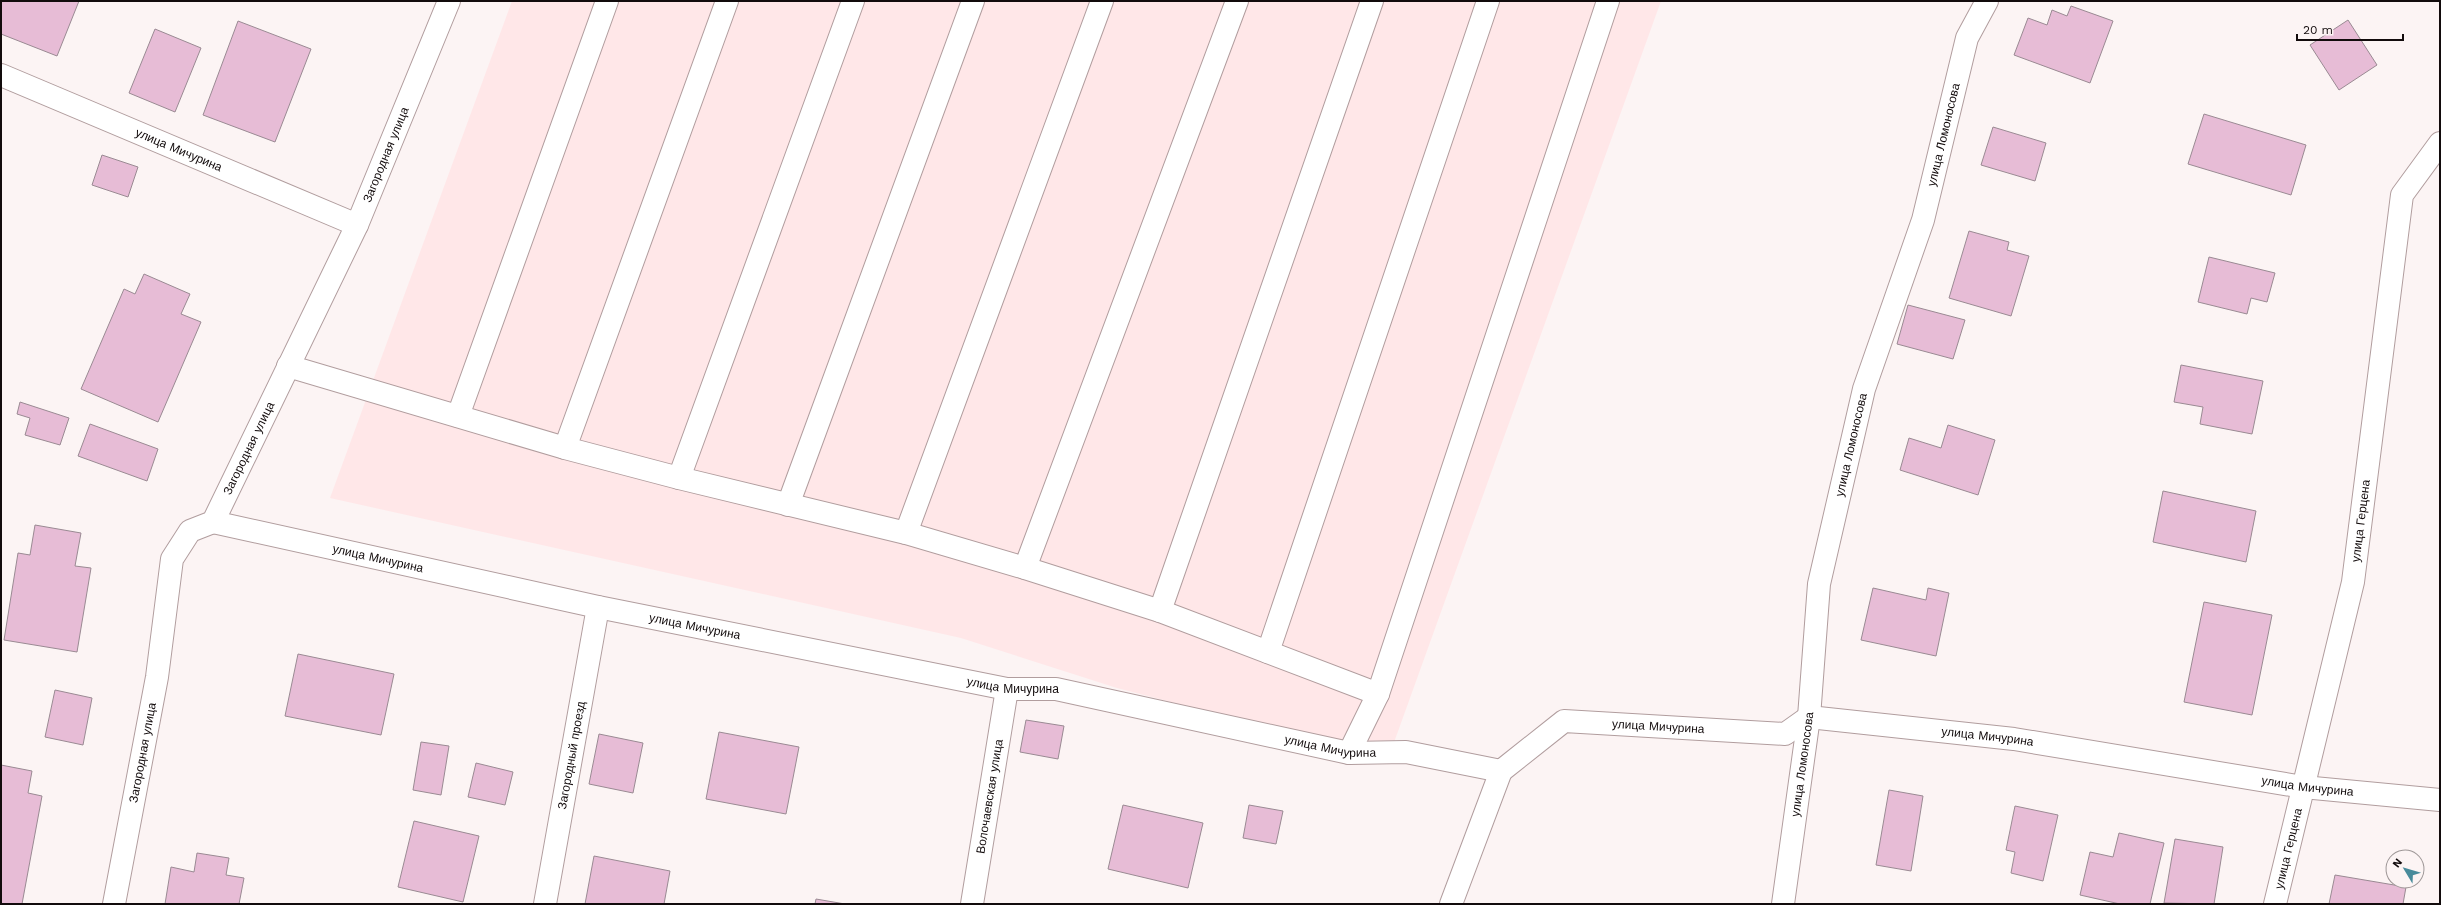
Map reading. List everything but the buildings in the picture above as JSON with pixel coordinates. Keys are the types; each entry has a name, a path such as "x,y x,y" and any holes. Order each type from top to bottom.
{"street":[{"name":"Загородная улица","path":"114,904 157,677 172,559 190,531 213,522 357,226 449,1"},
{"path":"458,416 607,1"},
{"path":"565,448 727,1"},
{"path":"679,478 853,1"},
{"path":"788,505 973,1"},
{"path":"906,533 1102,1"},
{"path":"1025,568 1237,1"},
{"path":"1160,611 1372,1"},
{"path":"1268,652 1488,1"},
{"path":"1349,753 1378,694 1608,1"},
{"name":"улица Ломоносова","path":"1783,904 1809,717 1818,584 1864,389 1923,220 1967,38 1987,1"},
{"name":"улица Мичурина","path":"1,75 357,226"},
{"name":"улица Герцена","path":"2276,904 2353,582 2402,195 2440,143"},
{"path":"288,366 565,448 679,478 906,533 1025,568 1160,611 1378,694"},
{"name":"улица Мичурина","path":"213,522 598,607 1007,689 1056,689 1349,753 1406,752 1501,771 1564,721 1785,734 1809,717 2014,738 2303,787 2440,800"},
{"name":"Загородный проезд","path":"545,904 598,607"},
{"name":"Волочаевская улица","path":"972,904 1007,689"},
{"path":"1451,904 1501,771"}],"shaded area":[{"path":"512,1 1661,1 1392,748 1267,727 1117,688 961,638 330,498"}]}
